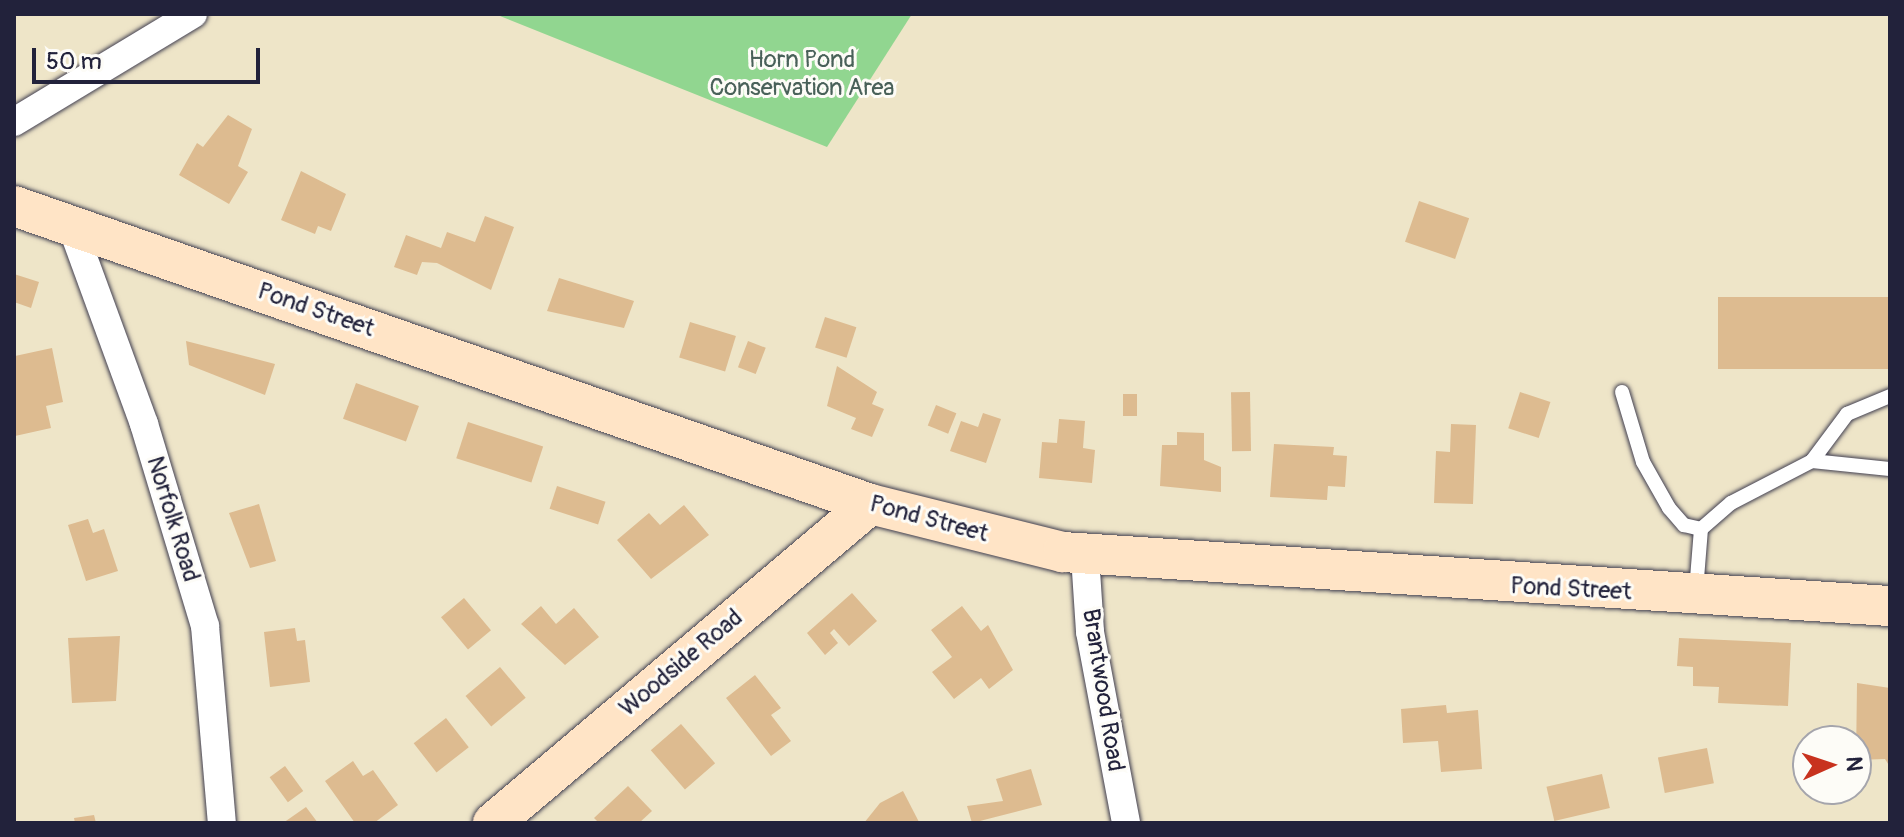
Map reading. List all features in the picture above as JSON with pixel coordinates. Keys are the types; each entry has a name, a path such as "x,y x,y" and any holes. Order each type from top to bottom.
{"street":[{"path":"14,122 193,14"},
{"name":"Pond Street","path":"14,206 870,504 1085,556 1890,606"},
{"name":"Norfolk Road","path":"72,227 144,424 205,626 222,823"},
{"name":"Woodside Road","path":"493,823 870,504"},
{"name":"Brantwood Road","path":"1085,556 1090,632 1126,823"}],"lane":[{"path":"1622,392 1643,462 1663,497 1684,525 1701,529"},
{"path":"1695,595 1701,529 1731,503 1812,461 1847,414 1890,396"},
{"path":"1812,461 1890,469"}],"green space":[{"name":"Horn Pond Conservation Area","path":"495,14 912,14 827,147"}],"building":[{"path":"228,115 252,129 238,166 248,172 229,204 179,175 197,143 203,147"},
{"path":"301,171 346,194 331,231 318,226 315,234 281,220"},
{"path":"1419,201 1469,218 1455,259 1405,242"},
{"path":"485,216 514,227 491,290 437,263 422,262 417,275 394,267 406,235 441,248 447,232 475,242"},
{"path":"14,274 39,282 31,308 14,302"},
{"path":"559,278 634,301 624,328 547,311"},
{"path":"1718,297 1890,297 1890,369 1718,369"},
{"path":"825,317 856,327 846,358 815,347"},
{"path":"690,322 736,336 725,371 679,357"},
{"path":"186,341 275,364 265,395 189,365"},
{"path":"748,341 766,348 756,374 738,367"},
{"path":"52,348 63,402 46,406 51,428 15,436 15,356"},
{"path":"837,366 877,392 872,404 884,409 872,437 851,429 856,418 827,406"},
{"path":"356,383 419,406 406,442 343,419"},
{"path":"1231,392 1250,392 1251,451 1232,451"},
{"path":"1520,392 1550,402 1539,438 1508,428"},
{"path":"1123,394 1137,394 1137,416 1123,416"},
{"path":"936,405 956,413 948,434 928,425"},
{"path":"983,413 1001,419 986,463 950,451 961,421 978,427"},
{"path":"1059,419 1085,421 1083,448 1095,450 1092,483 1039,478 1042,442 1057,443"},
{"path":"468,422 543,446 531,483 456,458"},
{"path":"1451,424 1476,425 1473,504 1434,503 1436,451 1450,452"},
{"path":"1177,432 1204,433 1204,460 1221,467 1221,492 1160,486 1162,445 1177,445"},
{"path":"1274,444 1334,447 1333,455 1347,456 1345,487 1328,486 1327,500 1270,497"},
{"path":"557,486 606,502 598,525 550,509"},
{"path":"259,504 276,561 250,568 229,513"},
{"path":"684,505 709,535 651,579 617,540 649,513 660,525"},
{"path":"88,519 93,533 104,529 118,571 86,581 68,525"},
{"path":"852,593 877,621 849,646 834,629 830,633 838,643 825,655 807,633"},
{"path":"464,598 491,630 468,649 441,617"},
{"path":"541,606 556,624 574,608 599,637 565,665 521,624"},
{"path":"962,606 981,631 988,625 1013,670 989,689 981,678 954,699 932,672 952,657 931,630"},
{"path":"295,628 297,641 305,640 310,682 270,687 264,632"},
{"path":"120,636 116,701 72,703 68,638"},
{"path":"1679,638 1791,643 1788,706 1718,703 1719,687 1693,686 1693,667 1677,666"},
{"path":"500,667 526,698 491,727 466,696"},
{"path":"755,675 781,708 771,715 791,741 771,756 726,698"},
{"path":"1857,683 1890,688 1890,767 1885,759 1872,759 1872,725 1856,725"},
{"path":"1446,705 1447,713 1478,710 1482,769 1441,772 1438,741 1403,743 1401,709"},
{"path":"446,718 469,747 436,772 414,743"},
{"path":"681,724 715,763 685,789 651,750"},
{"path":"1707,748 1714,783 1665,793 1658,758"},
{"path":"353,761 363,776 373,770 398,805 374,823 355,823 325,781"},
{"path":"285,766 303,791 288,802 270,777"},
{"path":"1031,769 1042,805 972,823 967,806 1003,801 996,779"},
{"path":"1602,774 1610,808 1554,821 1546,787"},
{"path":"628,786 652,811 639,823 599,823 594,818"},
{"path":"903,791 919,822 864,823 880,803"},
{"path":"306,807 318,823 283,823"},
{"path":"94,815 96,823 75,823 74,818"}]}
